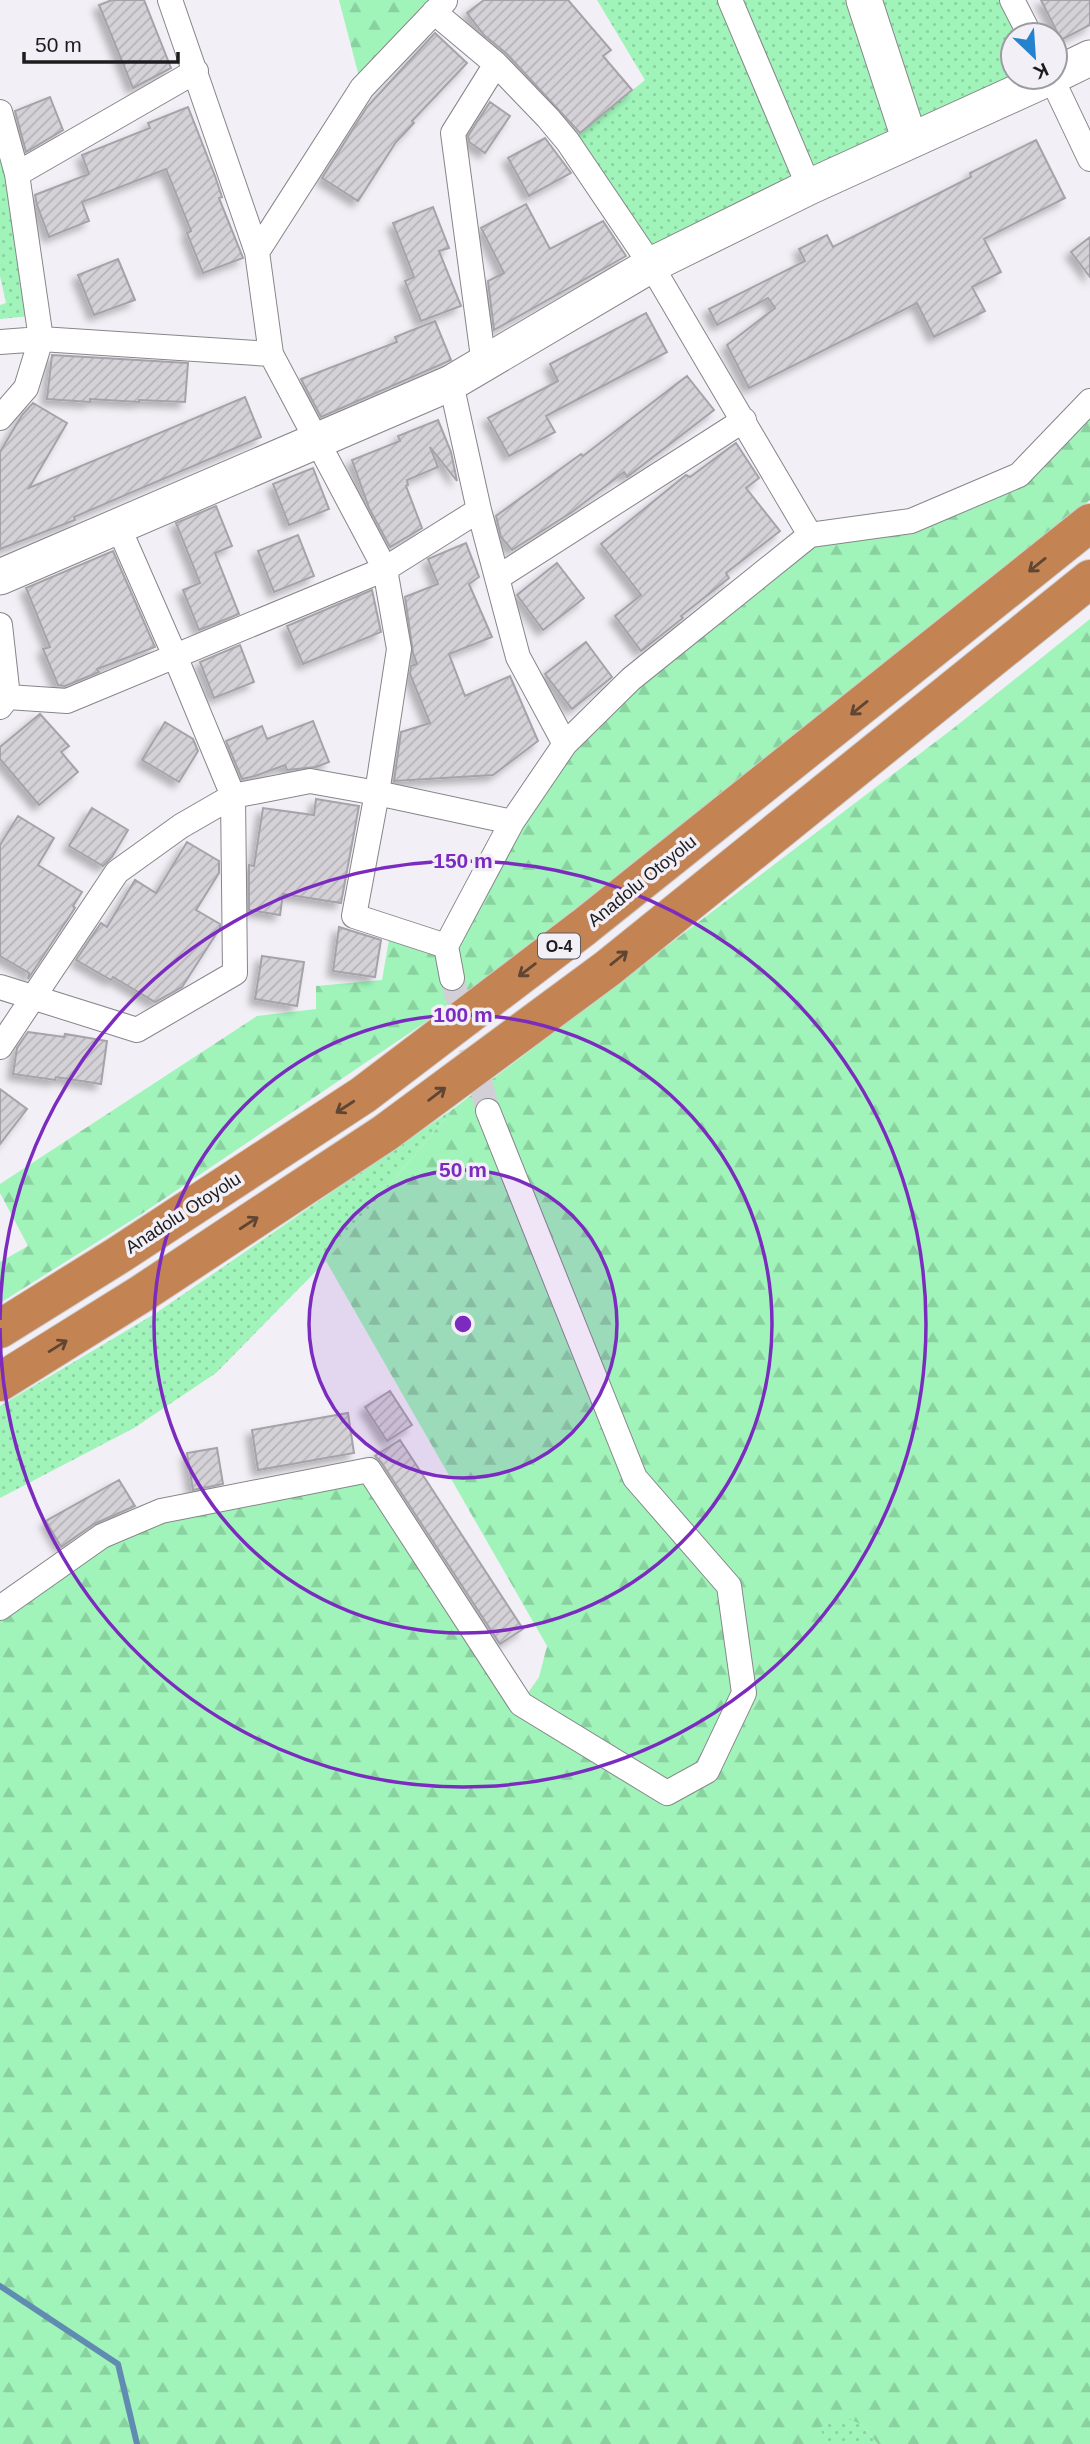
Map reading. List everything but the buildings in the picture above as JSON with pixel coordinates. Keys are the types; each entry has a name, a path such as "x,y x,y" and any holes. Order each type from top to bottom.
{"highway":[{"name":"Anadolu Otoyolu","path":"0,1329 117,1256 374,1086 584,927 1090,523"},
{"name":"O-4","path":"0,1382 141,1294 385,1133 608,968 1090,579"}],"main road":[{"path":"864,0 910,141"},
{"path":"1069,68 1090,58"},
{"path":"0,577 451,383 651,265 809,187 1019,91"}],"street":[{"path":"170,0 257,252 271,354 385,569 399,649 377,793 354,916 446,946"},
{"path":"730,0 809,187"},
{"path":"1012,0 1023,21"},
{"path":"257,252 362,88 440,6 548,117 568,142 651,265 810,535"},
{"path":"484,365 453,133 496,64"},
{"path":"17,173 196,71"},
{"path":"1059,91 1090,159"},
{"path":"0,112 17,173 41,339 26,388 0,418"},
{"path":"0,342 41,339 271,354"},
{"path":"451,383 518,657 565,744"},
{"path":"453,978 446,946 512,822 565,744 631,679 810,535 911,521 1019,475 1090,401"},
{"path":"497,578 744,420"},
{"path":"0,625 4,702 67,701 385,569 480,510"},
{"path":"0,987 137,1030 235,972 233,796 118,526"},
{"path":"0,1048 117,872 181,826 233,796 310,781 512,822"},
{"path":"0,1608 102,1536 162,1511 369,1470 520,1704 667,1793 707,1771 744,1693 729,1586 635,1478 488,1111"}],"green space":[{"path":"339,0 446,0 362,88"},
{"path":"597,0 1012,0 1023,21 999,21 999,84 651,265 568,142 645,80"},
{"path":"0,154 10,185 30,316 0,319 0,305 6,303 0,276"},
{"path":"1090,401 1090,500 875,675 457,1001 137,1217 0,1303 0,1262 28,1246 0,1193 0,1184 257,1016 316,1009 316,986 382,980 391,928 446,946 565,744 810,535 911,521 1019,475"},
{"path":"1090,619 1090,2444 878,2444 862,2425 846,2417 819,2428 829,2444 0,2444 0,1608 102,1536 369,1470 521,1703 539,1677 547,1646 326,1261 453,1109 955,727"},
{"path":"453,1109 326,1261 216,1373 134,1428 0,1498 0,1406 156,1313"},
{"path":"846,2416 862,2425 878,2444 794,2444 818,2428"}],"waterway":[{"path":"0,2286 118,2364 137,2444"}],"tunnel":[{"path":"452,978 488,1111"}]}
